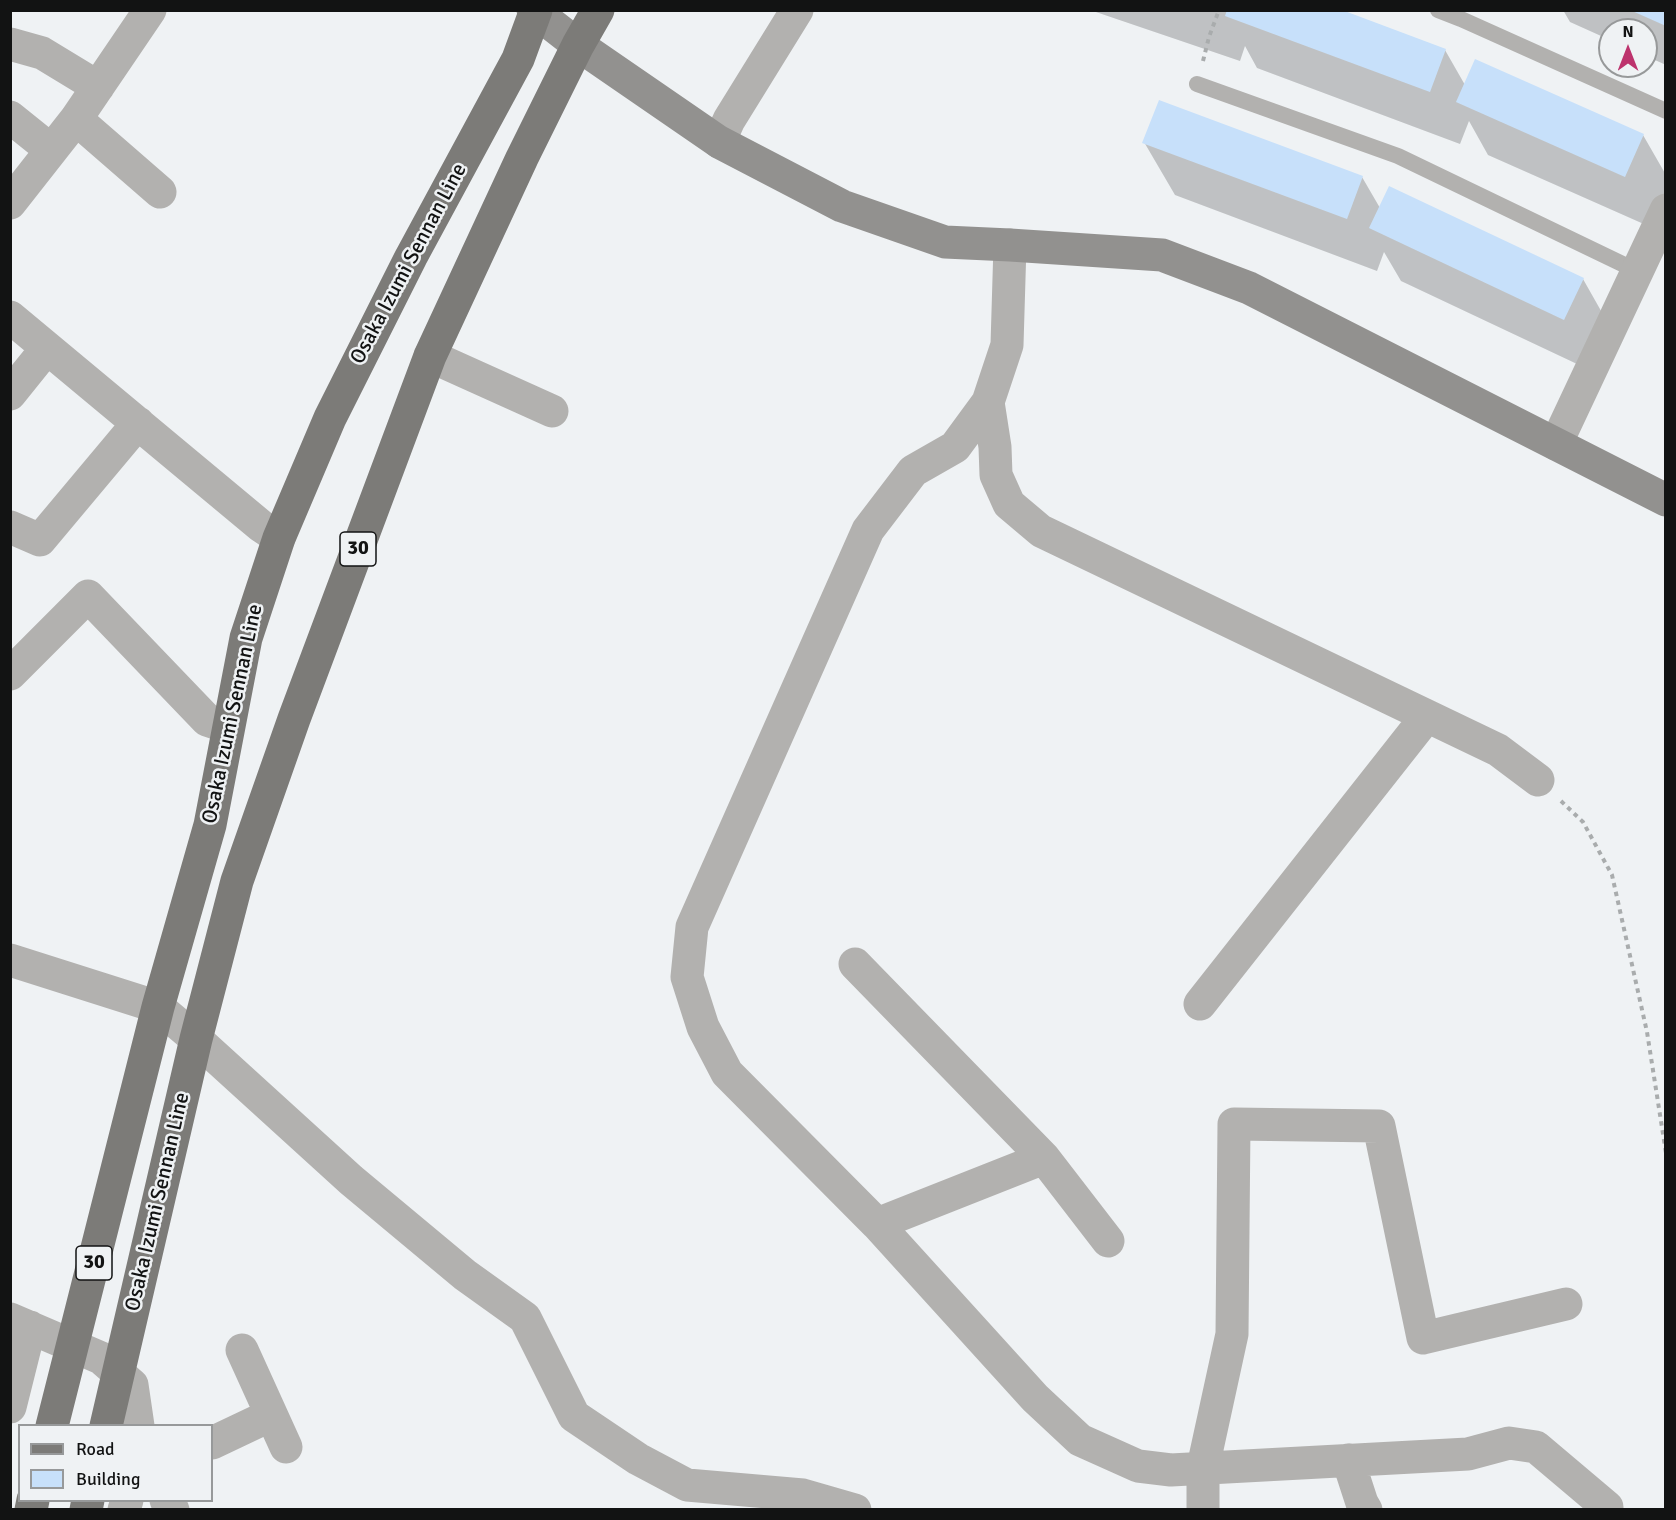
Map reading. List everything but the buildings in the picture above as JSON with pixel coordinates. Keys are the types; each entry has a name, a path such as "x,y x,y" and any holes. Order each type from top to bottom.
{"main road":[{"name":"Osaka Izumi Sennan Line","path":"106,1424 196,1039 237,881 298,708 430,356 522,158 578,45 598,10"},
{"name":"Osaka Izumi Sennan Line","path":"52,1424 158,1007 210,825 246,638 279,538 330,418 411,257 518,59 535,11"}],"street":[{"path":"10,203 76,119 150,10"},
{"path":"719,142 729,120 797,10"},
{"path":"535,11 578,45 719,142 842,206 945,242 1162,255 1249,288 1665,500"},
{"path":"10,44 42,53 98,87"},
{"path":"10,117 51,150"},
{"path":"76,119 160,192"},
{"path":"1556,444 1665,210"},
{"path":"1010,245 1007,345 988,402 955,447 913,471 868,530 692,927 687,977 703,1027 726,1073 877,1224 1035,1398 1080,1440 1138,1466 1171,1470 1468,1454 1509,1443 1536,1446 1607,1507 1606,1509"},
{"path":"10,317 261,526 279,538"},
{"path":"10,394 48,348"},
{"path":"430,356 552,411"},
{"path":"988,402 996,475 1009,504 1041,531 1498,750 1538,780"},
{"path":"10,527 40,540 138,423"},
{"path":"10,674 88,596 207,720 228,727"},
{"path":"1200,1004 1427,716"},
{"path":"10,960 158,1007 351,1180 465,1275 525,1318 574,1416 638,1459 687,1485 803,1495 855,1509"},
{"path":"855,964 1044,1158 1108,1241"},
{"path":"1203,1509 1203,1467 1232,1334 1234,1124 1379,1126 1423,1338 1566,1304"},
{"path":"877,1224 1044,1158"},
{"path":"10,1407 20,1323 101,1358 132,1385 138,1424"},
{"path":"242,1350 286,1447"},
{"path":"213,1443 271,1415"},
{"path":"1348,1460 1366,1509"}],"lane":[{"path":"1438,10 1665,111"},
{"path":"1197,84 1398,156 1636,271"}],"path":[{"path":"1197,84 1209,37 1219,10"},
{"path":"1538,780 1583,822 1612,875 1647,1032 1665,1153"}]}
